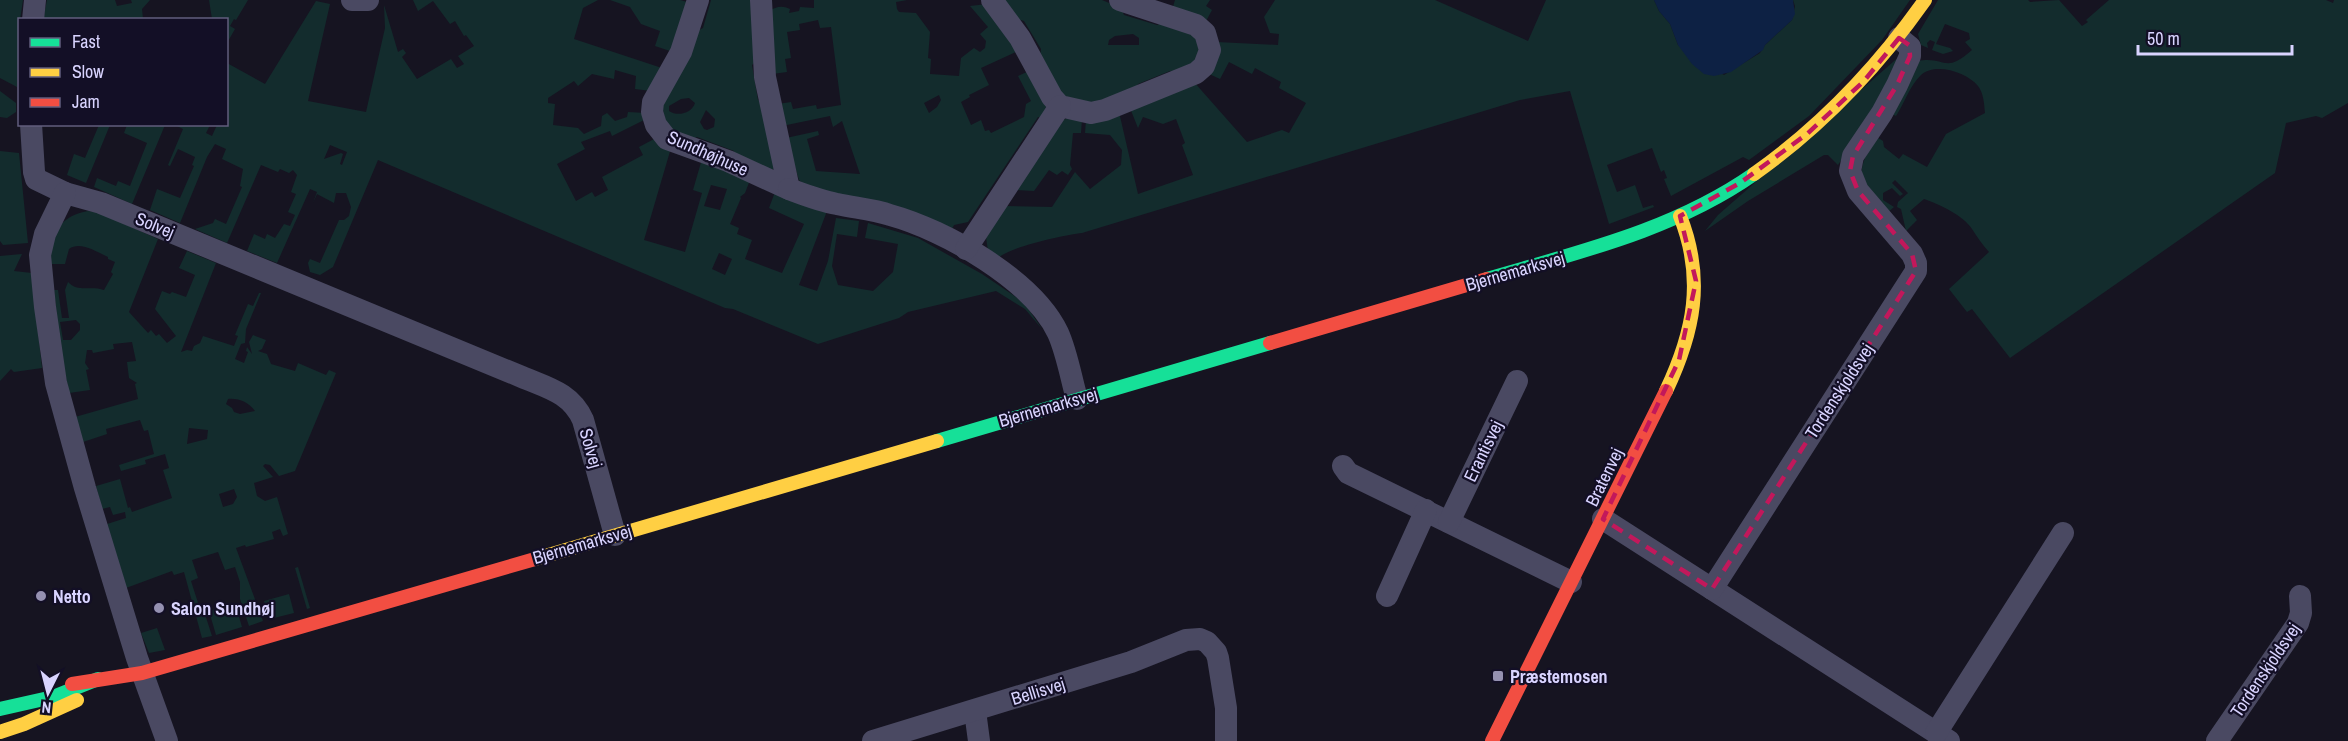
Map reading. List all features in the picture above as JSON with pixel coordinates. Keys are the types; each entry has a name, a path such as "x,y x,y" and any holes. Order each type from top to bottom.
{"street":[{"path":"33,18 36,0"},
{"path":"352,0 368,0"},
{"name":"Sundhøjhuse","path":"698,0 681,52 653,102 652,112 656,125 667,139 728,161 821,201 899,218 933,231 966,249 1014,281 1043,309 1058,334 1077,399"},
{"path":"761,0 765,77 789,189"},
{"path":"992,0 1020,38 1052,97 1060,106 1091,113 1106,110 1190,76 1204,66 1209,55 1209,44 1205,33 1196,24 1120,0"},
{"name":"Bjernemarksvej","path":"0,732 24,724 142,673 1580,252 1644,231 1680,216 1740,183 1807,134 1864,81 1899,38 1925,0"},
{"name":"Tordenskjoldsvej","path":"1712,589 1916,271 1916,263 1912,254 1855,186 1850,166 1856,151 1889,101 1907,63 1910,47 1899,38"},
{"path":"966,249 1060,106"},
{"name":"Solvej","path":"31,126 34,177 65,193 112,207 522,377 567,398 574,404 583,420 615,535"},
{"path":"65,193 45,234 41,250 44,299 56,383 85,488 142,673 167,741"},
{"name":"Bratenvej","path":"1492,741 1603,519 1679,360 1690,327 1696,281 1692,253 1680,216"},
{"name":"Erantisvej","path":"1449,522 1517,381"},
{"path":"1343,466 1348,473 1571,582"},
{"path":"1387,596 1426,510"},
{"path":"1603,519 1942,737 2063,533"},
{"name":"Tordenskjoldsvej","path":"2217,741 2298,623 2301,613 2300,596"},
{"name":"Bellisvej","path":"873,741 1131,662 1186,640 1200,639 1211,646 1218,658 1226,708 1227,741"},
{"name":"Bjernemarksvej","path":"0,699 98,679 142,673"},
{"path":"0,709 53,697 98,679"},
{"path":"975,711 979,741"}],"highlighted area":[{"path":"1899,38 1909,45 1910,56 1897,85 1853,156 1850,171 1858,191 1912,254 1916,271 1712,589 1603,519 1679,360 1696,281 1680,216 1740,183 1807,134 1864,81"}],"green space":[{"path":"0,0 23,0 20,18 18,18 17,87 0,78"},
{"path":"47,0 115,0 117,6 132,3 131,0 150,0 142,9 143,18 43,18"},
{"path":"209,0 248,0 230,26 235,29 228,41 228,18 212,18"},
{"path":"413,0 598,0 583,8 574,39 665,69 651,91 635,89 636,76 615,70 614,79 592,74 578,86 574,81 548,98 548,103 555,104 553,125 578,128 584,134 601,126 602,116 607,113 615,121 627,117 628,112 646,113 646,119 612,136 610,131 581,142 585,149 557,164 576,201 592,192 595,197 608,190 602,177 643,155 639,147 656,138 671,148 644,240 685,252 702,193 693,190 702,159 750,180 745,193 740,197 730,224 739,228 737,234 752,240 745,259 782,273 804,224 769,208 775,192 827,211 799,285 817,291 828,261 836,218 859,221 857,237 837,234 832,266 838,285 873,291 893,272 898,244 865,238 868,223 918,238 982,274 1027,307 1042,329 1025,309 996,291 908,312 899,318 818,344 733,309 725,308 378,160 333,267 320,275 310,272 308,263 310,259 320,263 339,220 344,220 349,216 351,207 346,193 336,193 334,203 317,194 313,203 317,192 310,189 277,263 247,251 254,234 265,239 267,234 275,238 284,224 290,226 295,215 288,212 296,194 291,192 297,175 293,170 289,173 280,169 278,172 261,165 227,243 195,229 213,223 215,219 226,224 242,187 240,186 243,169 222,159 226,149 215,144 207,157 180,223 150,210 157,189 180,198 194,166 192,165 195,157 178,149 170,166 168,165 183,129 177,126 210,126 206,133 212,136 217,126 228,126 228,64 265,84 316,1 330,4 308,101 366,112 385,28 384,5 398,52 403,49 406,53 402,57 417,79 451,59 457,68 464,64 458,56 474,46 466,35 464,36 455,21 450,24 433,1 418,11","holes":["330,145 347,152 342,165 340,164 343,154 341,153 324,159","711,185 727,189 720,210 704,206","719,253 732,259 725,275 712,269"]},
{"path":"610,0 680,0 691,3 673,52 655,46 660,31 641,24 630,7"},
{"path":"711,0 755,0 757,60 752,65 758,100 764,103 774,169 766,172 734,157 734,151 697,137 691,140 668,132 661,102 697,31 703,28","holes":["689,98 695,103 688,112 676,114 669,111 669,106 681,99","706,110 715,119 714,127 707,130 700,122"]},
{"path":"814,0 907,0 896,2 899,12 916,13 930,32 928,58 931,59 930,74 959,76 961,58 974,48 980,52 985,48 986,41 980,34 988,27 970,6 987,4 1020,50 981,68 989,85 969,95 970,97 961,102 971,125 981,120 985,131 989,130 991,133 1024,117 1026,104 1031,101 1018,76 1029,71 1047,105 1042,118 1038,117 968,222 954,225 952,229 845,199 807,186 799,180 786,138 818,131 819,135 807,139 816,171 860,174 842,121 833,127 830,116 782,126 778,104 791,102 793,109 816,105 817,109 841,105 831,27 820,28 818,20 799,24 800,30 787,32 791,58 785,59 787,72 772,74 768,11 784,7 790,9 789,13 799,11 800,7 814,8","holes":["939,95 941,100 937,107 929,113 924,103"]},
{"path":"1001,0 1102,0 1121,8 1124,15 1157,25 1164,22 1193,30 1201,55 1177,75 1170,71 1138,84 1136,91 1098,106 1063,97 1040,57 1041,49 1024,21 1017,19","holes":["1133,34 1139,38 1139,45 1108,45 1109,40 1115,36"]},
{"path":"1175,0 1210,0 1206,6 1212,10 1205,23 1172,10"},
{"path":"1275,0 1435,0 1528,41 1546,0 1654,0 1659,11 1670,24 1678,45 1724,75 1760,53 1765,45 1792,20 1795,6 1793,0 1910,0 1882,40 1809,116 1749,160 1743,157 1671,196 1664,179 1667,178 1664,170 1661,172 1652,148 1607,165 1617,192 1635,185 1643,208 1653,205 1654,207 1609,224 1570,91 1520,100 1082,233 1024,246 997,259 988,251 986,237 1005,206 1052,207 1075,172 1090,189 1121,165 1122,150 1110,135 1085,133 1086,120 1119,112 1138,194 1193,175 1182,145 1185,143 1176,119 1163,124 1143,117 1138,128 1130,108 1194,82 1247,142 1282,130 1289,133 1306,103 1279,88 1281,82 1255,68 1252,74 1229,62 1220,79 1207,73 1217,42 1278,45 1279,34 1270,33 1264,17"},
{"path":"1938,0 2028,0 2030,2 2059,0 2082,26 2109,0 2326,0 2333,3 2334,0 2348,0 2348,103 2322,118 2316,116 2286,123 2275,173 2010,358 1972,309 1967,312 1949,289 1989,252 1968,224 1951,211 1924,199 1910,211 1917,220 1906,231 1901,209 1897,207 1898,202 1908,193 1895,180 1892,183 1903,194 1900,196 1892,188 1883,193 1883,200 1894,207 1887,213 1862,177 1864,162 1875,136 1883,141 1884,147 1899,159 1903,154 1927,167 1946,134 1985,113 1983,96 1973,81 1951,70 1934,69 1927,71 1917,79 1896,116 1892,114 1918,61 1956,62 1972,50 1965,42 1970,39 1969,33 1945,24 1936,44 1953,51 1943,54 1932,50 1935,42 1930,40 1927,43 1928,48 1921,45 1918,34"},
{"path":"1901,55 1869,118 1838,165 1828,155 1824,155 1748,201 1705,231 1718,215"},
{"path":"0,91 16,103 16,112 7,118 0,117"},
{"path":"1082,119 1081,133 1073,133 1070,165 1072,169 1068,175 1062,171 1057,175 1049,170 1034,191 1015,190 1063,120"},
{"path":"99,126 110,126 86,183 67,175 74,154 85,158"},
{"path":"127,126 165,126 132,204 94,187 97,178 116,186 118,181 130,186 147,143 124,133"},
{"path":"0,151 19,153 28,243 3,245 0,241"},
{"path":"88,211 98,212 158,239 129,312 148,333 151,330 156,336 159,334 167,343 176,336 155,309 162,291 186,297 195,275 179,268 187,251 216,263 181,352 192,351 203,336 234,346 238,336 235,335 248,304 253,306 261,293 246,329 245,343 241,344 235,359 244,363 248,352 247,347 252,354 249,342 253,335 266,340 262,349 258,351 267,354 271,364 295,371 298,363 326,375 329,370 336,373 295,471 279,476 270,465 265,464 263,466 273,477 254,483 257,496 265,501 277,497 288,534 283,536 280,529 272,532 274,539 236,548 263,621 249,626 240,599 240,582 235,567 225,570 218,552 192,560 198,578 191,581 212,636 202,638 184,572 174,575 172,571 126,588 107,524 126,518 125,512 113,515 110,507 102,509 96,486 120,479 128,508 130,507 132,512 172,498 163,470 169,468 165,454 145,460 146,464 121,471 119,465 154,454 148,430 144,431 140,420 106,429 107,434 83,442 75,417 138,399 135,384 137,383 129,378 127,362 136,361 132,342 113,344 114,349 93,353 92,350 87,350 85,363 89,369 86,370 90,390 69,393 61,353 54,290 58,290 62,318 69,318 65,290 68,282 80,288 104,290 113,274 111,272 115,262 93,250 78,246 69,249 65,264 50,264 53,236 63,223","holes":["76,320 80,324 80,330 71,340 63,340 60,322","228,399 240,400 255,411 240,414 234,412 226,404","189,428 208,430 207,439 187,444","234,489 237,497 233,504 223,507 219,494"]},
{"path":"22,254 14,271 32,273 42,368 14,372 11,369 0,381 0,256"},
{"path":"298,567 310,608 307,609 295,568"},
{"path":"289,594 294,613 270,619 264,601"},
{"path":"235,603 242,627 216,635 209,611"},
{"path":"157,628 165,650 149,653 141,633"}],"water":[{"path":"1654,0 1793,0 1795,14 1792,20 1765,45 1763,50 1731,72 1714,76 1704,74 1692,64 1678,45 1670,24 1659,11"}],"traffic: fast":[{"path":"1487,279 1591,249 1659,225 1723,193 1754,174"},
{"path":"937,441 1270,343"},
{"path":"0,709 53,697 98,679"}],"traffic: slow":[{"path":"1754,174 1803,136 1847,94 1888,49 1925,0"},
{"path":"1666,391 1684,348 1693,305 1692,262 1688,239 1680,216"},
{"path":"535,559 937,441"},
{"path":"0,732 24,724 77,700"}],"traffic: jam":[{"path":"1270,343 1487,279"},
{"path":"1492,741 1666,391"},
{"path":"72,684 142,673 535,559"}],"place":[{"name":"Netto","path":"41,596"},
{"name":"Salon Sundhøj","path":"159,608"},
{"name":"Præstemosen","path":"1498,676"}]}
